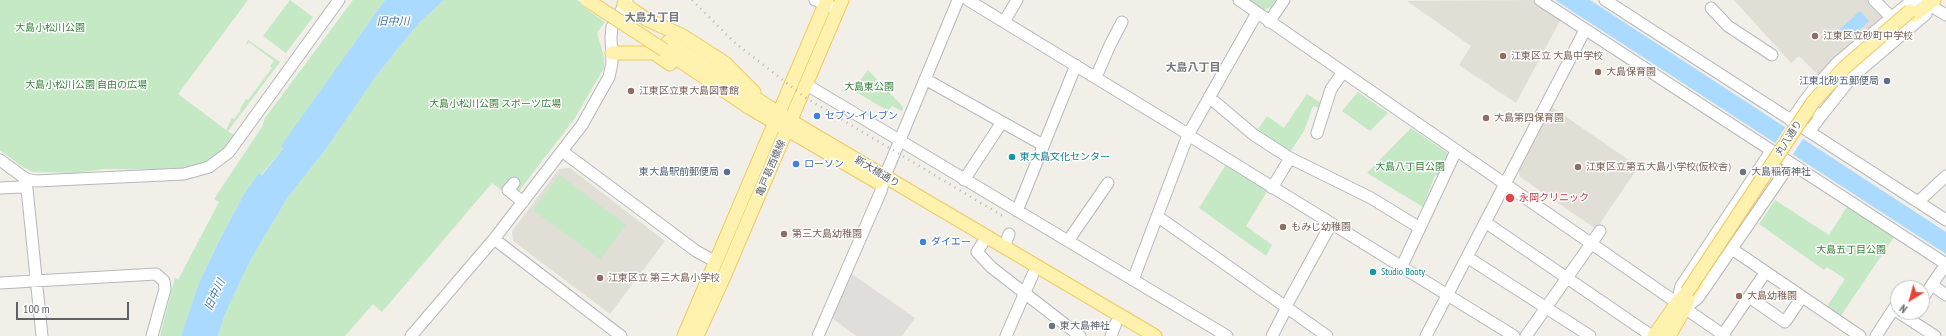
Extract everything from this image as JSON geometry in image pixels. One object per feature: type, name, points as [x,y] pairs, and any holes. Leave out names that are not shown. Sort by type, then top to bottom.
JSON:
[{"type":"main road","name":"新大橋通り","points":[[587,0],[666,46]]},
{"type":"main road","name":"新大橋通り","points":[[602,0],[666,46],[777,119],[884,181],[1004,247],[1155,336]]},
{"type":"main road","name":"丸八通り","points":[[1653,336],[1681,305],[1825,96],[1849,71],[1925,1]]},
{"type":"main road","points":[[626,2],[646,19],[684,36],[725,63],[749,86],[756,105]]},
{"type":"main road","name":"亀戸葛西橋線","points":[[684,336],[777,119],[822,2]]},
{"type":"main road","name":"亀戸葛西橋線","points":[[697,336],[807,85],[840,5]]},
{"type":"main road","points":[[612,53],[654,53],[718,95],[756,105]]},
{"type":"main road","name":"新大橋通り","points":[[884,181],[982,244],[1138,336]]},
{"type":"main road","name":"丸八通り","points":[[1669,336],[1681,305]]},
{"type":"street","points":[[0,160],[26,179],[36,181],[172,175],[198,172],[209,167],[230,152],[339,0]]},
{"type":"street","points":[[818,336],[884,181],[958,0]]},
{"type":"street","points":[[968,0],[1096,77],[1446,296],[1514,336]]},
{"type":"street","points":[[1004,22],[1017,0]]},
{"type":"street","points":[[1238,0],[1681,305],[1723,336],[1765,273]]},
{"type":"street","points":[[1269,22],[1284,0]]},
{"type":"street","points":[[1540,0],[1771,152],[1946,264],[1930,289]]},
{"type":"street","points":[[1605,0],[1946,220]]},
{"type":"street","points":[[1874,0],[1890,18]]},
{"type":"street","points":[[1791,121],[1817,84],[1838,62],[1909,3],[1925,1],[1946,15]]},
{"type":"street","points":[[1808,132],[1852,77],[1926,14],[1925,1]]},
{"type":"street","points":[[411,336],[494,239],[582,125],[609,77],[612,53],[612,27],[626,2]]},
{"type":"street","points":[[822,2],[840,5]]},
{"type":"street","points":[[1711,8],[1728,26],[1772,55]]},
{"type":"street","points":[[1133,280],[1188,135],[1257,13]]},
{"type":"street","points":[[1096,77],[1122,22]]},
{"type":"street","points":[[1429,335],[1446,296],[1585,30]]},
{"type":"street","points":[[1017,211],[1076,66]]},
{"type":"street","points":[[1317,133],[1331,89],[1343,72]]},
{"type":"street","points":[[925,79],[1043,146]]},
{"type":"street","points":[[807,85],[899,142],[1227,336]]},
{"type":"street","points":[[1209,97],[1254,135],[1290,158],[1371,198],[1420,228]]},
{"type":"street","points":[[1803,103],[1820,116]]},
{"type":"street","points":[[964,180],[1002,122]]},
{"type":"street","points":[[562,151],[696,251],[716,262]]},
{"type":"street","points":[[1401,268],[1456,151]]},
{"type":"street","points":[[1681,305],[1682,286],[1771,152]]},
{"type":"street","points":[[1272,188],[1290,158]]},
{"type":"street","points":[[1681,305],[1698,298],[1790,164]]},
{"type":"street","points":[[1918,202],[1946,176]]},
{"type":"street","points":[[0,188],[22,187],[26,179]]},
{"type":"street","points":[[26,179],[42,336]]},
{"type":"street","points":[[514,183],[508,190],[523,202]]},
{"type":"street","points":[[1068,241],[1108,183]]},
{"type":"street","points":[[1157,216],[1327,336]]},
{"type":"street","points":[[1485,222],[1653,336]]},
{"type":"street","points":[[1276,334],[1286,307],[1331,224]]},
{"type":"street","points":[[1526,336],[1600,231]]},
{"type":"street","points":[[1004,247],[1009,234]]},
{"type":"street","points":[[494,239],[622,336]]},
{"type":"street","points":[[982,244],[977,252],[991,267],[1080,336]]},
{"type":"street","points":[[1732,249],[1765,273],[1860,336]]},
{"type":"street","points":[[1467,257],[1590,336]]},
{"type":"street","points":[[0,283],[156,274],[164,281],[165,289],[152,336]]},
{"type":"street","points":[[1006,336],[1033,274]]},
{"type":"street","points":[[1932,286],[1946,295]]},
{"type":"street","points":[[1748,297],[1784,322],[1802,297]]},
{"type":"street","points":[[1876,336],[1890,318]]},
{"type":"street","points":[[1912,320],[1935,336]]},
{"type":"street","points":[[1111,336],[1116,323]]},
{"type":"shaded area","name":"江東区立 大島中学校","points":[[1532,0],[1561,19],[1516,103],[1459,65],[1471,46],[1407,1]]},
{"type":"shaded area","name":"江東区立砂町中学校","points":[[1734,0],[1870,0],[1885,17],[1819,76],[1799,56],[1791,63]]},
{"type":"shaded area","name":"江東区立第五大島小学校(仮校舎)","points":[[1549,107],[1552,107],[1636,165],[1637,169],[1596,229],[1520,177],[1518,169]]},
{"type":"shaded area","name":"江東区立 第三大島小学校","points":[[570,168],[665,241],[610,314],[513,241],[512,231],[559,169]]},
{"type":"shaded area","points":[[852,274],[915,318],[902,336],[856,336],[832,318]]},
{"type":"green space","name":"大島小松川公園 自由の広場","points":[[0,0],[248,0],[178,94],[226,130],[232,118],[234,119],[241,110],[240,109],[246,99],[248,100],[272,68],[270,66],[274,61],[249,42],[245,46],[248,40],[280,62],[228,131],[235,136],[225,149],[215,158],[199,166],[182,170],[105,169],[76,173],[33,172],[21,166],[0,150]]},
{"type":"green space","points":[[290,0],[313,17],[286,53],[263,36]]},
{"type":"green space","points":[[353,0],[385,0],[281,147],[283,149],[261,175],[259,173],[244,194],[199,283],[181,336],[160,336],[175,277],[178,280],[219,202],[214,199],[262,127],[265,118]]},
{"type":"green space","name":"大島小松川公園 スポーツ広場","points":[[444,0],[577,0],[582,3],[585,8],[605,22],[597,33],[604,57],[604,68],[575,118],[513,199],[492,183],[382,312],[373,304],[345,336],[218,336],[225,314],[251,259],[288,197],[326,149],[376,76],[419,23]]},
{"type":"green space","points":[[1247,0],[1277,0],[1273,6],[1264,10]]},
{"type":"green space","name":"大島東公園","points":[[868,70],[903,107],[902,111],[892,106],[888,111],[853,90]]},
{"type":"green space","points":[[1358,92],[1388,113],[1370,131],[1342,111]]},
{"type":"green space","points":[[1307,94],[1321,103],[1320,108],[1313,106],[1304,131],[1290,152],[1258,129],[1267,116],[1284,128]]},
{"type":"green space","name":"大島八丁目公園","points":[[1411,128],[1449,154],[1438,176],[1435,175],[1423,207],[1367,173]]},
{"type":"green space","points":[[1227,163],[1268,190],[1246,226],[1272,245],[1266,256],[1199,208]]},
{"type":"green space","points":[[559,175],[626,225],[600,259],[533,210]]},
{"type":"green space","name":"大島五丁目公園","points":[[1775,200],[1829,235],[1847,207],[1894,237],[1840,317],[1826,308],[1845,279],[1827,267],[1824,270],[1759,224]]},
{"type":"water","name":"旧中川","points":[[385,0],[444,0],[419,23],[376,76],[326,149],[288,197],[251,259],[225,314],[218,336],[181,336],[199,283],[244,194],[259,173],[262,175],[283,149],[281,146]]},
{"type":"water","points":[[1555,0],[1590,0],[1946,232],[1946,254]]},
{"type":"water","points":[[1860,11],[1869,21],[1848,41],[1839,30]]},
{"type":"pier","points":[[1786,126],[1804,137],[1792,156],[1774,145]]},
{"type":"railway","points":[[692,0],[734,42],[806,98],[1006,218]]},
{"type":"place","name":"江東区立砂町中学校","points":[[1815,36]]},
{"type":"place","name":"江東区立 大島中学校","points":[[1503,56]]},
{"type":"place","name":"大島保育園","points":[[1598,72]]},
{"type":"place","name":"江東北砂五郵便局","points":[[1887,81]]},
{"type":"place","name":"江東区立東大島図書館","points":[[631,91]]},
{"type":"place","name":"セブン-イレブン","points":[[817,116]]},
{"type":"place","name":"大島第四保育園","points":[[1486,118]]},
{"type":"place","name":"東大島文化センター","points":[[1012,157]]},
{"type":"place","name":"ローソン","points":[[796,164]]},
{"type":"place","name":"江東区立第五大島小学校(仮校舎)","points":[[1578,167]]},
{"type":"place","name":"東大島駅前郵便局","points":[[727,172]]},
{"type":"place","name":"大島稲荷神社","points":[[1743,172]]},
{"type":"place","name":"永岡クリニック","points":[[1510,198]]},
{"type":"place","name":"もみじ幼稚園","points":[[1283,227]]},
{"type":"place","name":"第三大島幼稚園","points":[[784,234]]},
{"type":"place","name":"ダイエー","points":[[923,242]]},
{"type":"place","name":"Studio Booty","points":[[1373,272]]},
{"type":"place","name":"江東区立 第三大島小学校","points":[[600,278]]},
{"type":"place","name":"大島幼稚園","points":[[1739,296]]},
{"type":"place","name":"東大島神社","points":[[1052,326]]},
{"type":"district","name":"大島九丁目","points":[[652,18]]},
{"type":"district","name":"大島八丁目","points":[[1193,68]]},
{"type":"park label","name":"大島小松川公園","points":[[50,28]]}]
